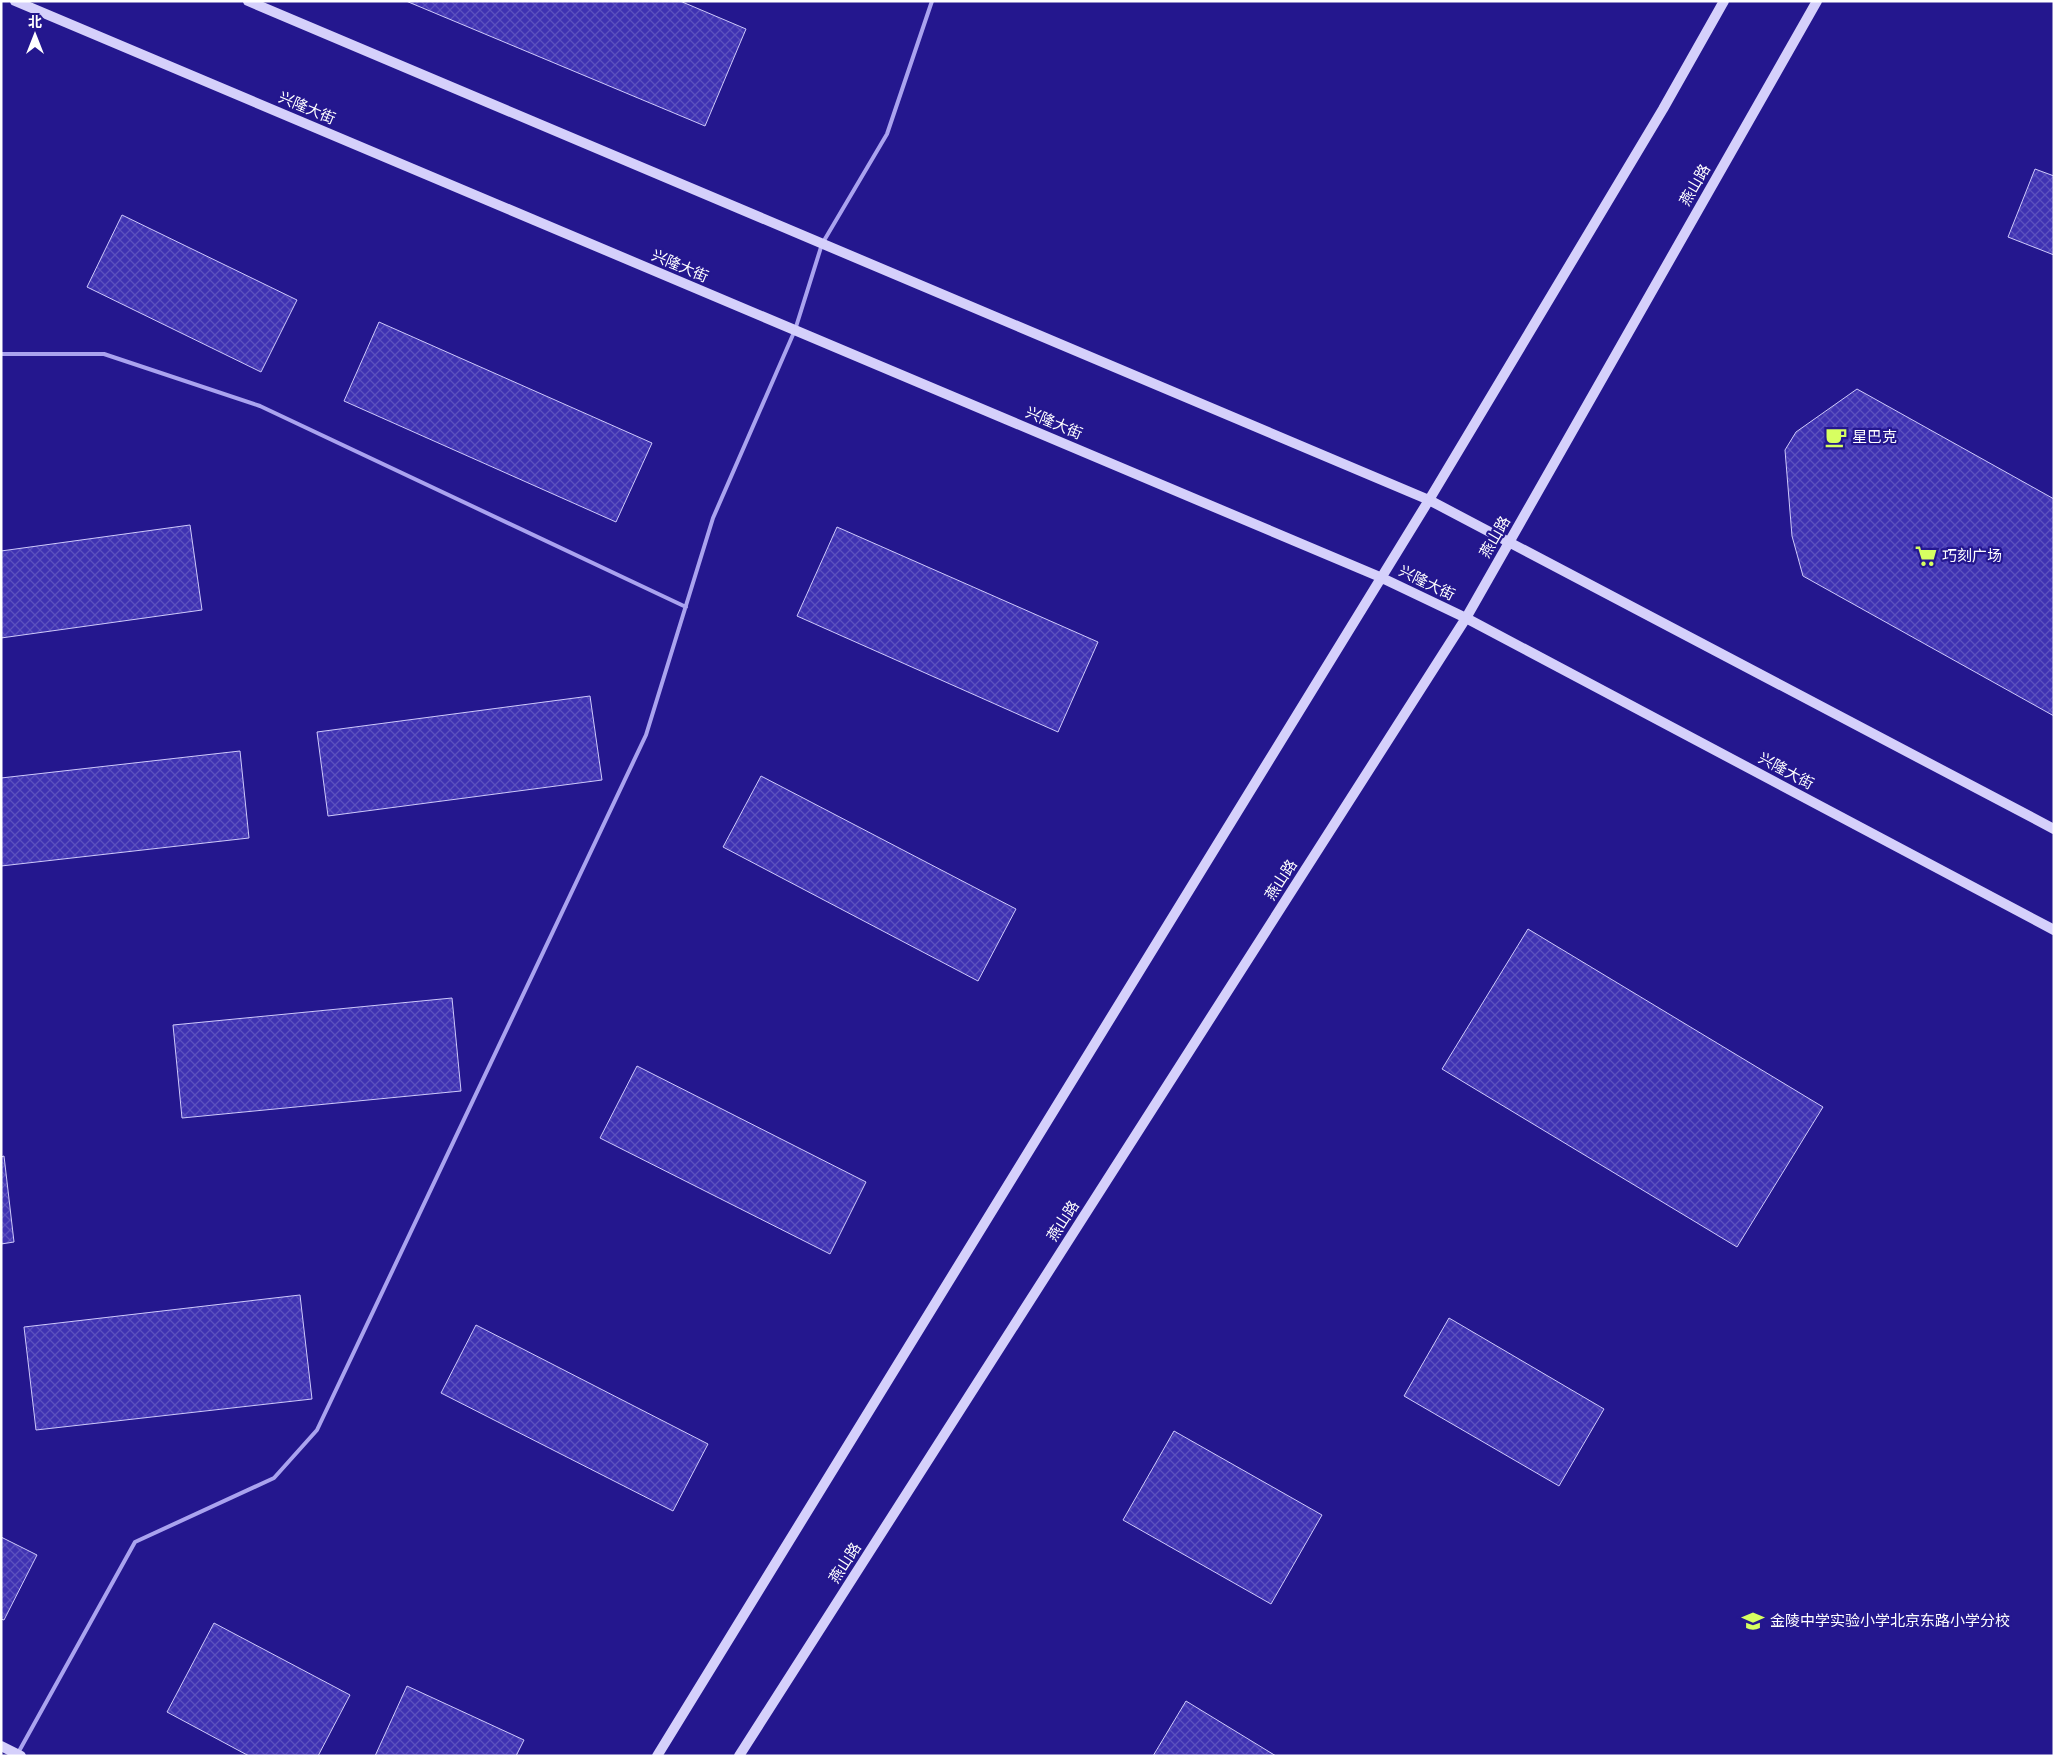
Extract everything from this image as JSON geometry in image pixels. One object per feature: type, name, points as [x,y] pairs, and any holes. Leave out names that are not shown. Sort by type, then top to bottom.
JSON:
[{"type":"main road","name":"兴隆大街","points":[[15,1],[1380,577],[1466,618],[2054,930]]},
{"type":"main road","points":[[248,1],[1429,500],[2054,829]]},
{"type":"main road","points":[[657,1756],[1429,500],[1658,117],[1724,1]]},
{"type":"main road","name":"燕山路","points":[[740,1756],[1466,618],[1817,1]]},
{"type":"main road","points":[[1,1746],[19,1755]]},
{"type":"lane","points":[[19,1755],[135,1542],[274,1478],[317,1430],[646,735],[713,518],[795,330],[822,244],[887,134],[932,1]]},
{"type":"lane","points":[[1,354],[104,354],[260,406],[686,607]]},
{"type":"building","points":[[406,1],[680,1],[746,29],[705,126]]},
{"type":"building","points":[[2035,169],[2054,176],[2054,255],[2008,237]]},
{"type":"building","points":[[122,215],[297,300],[261,372],[87,287]]},
{"type":"building","points":[[379,322],[652,443],[616,522],[344,401]]},
{"type":"building","name":"巧刻广场","points":[[1857,389],[2054,499],[2054,716],[1803,576],[1792,536],[1785,450],[1796,432]]},
{"type":"building","points":[[190,525],[202,610],[1,638],[1,551]]},
{"type":"building","points":[[837,527],[1098,642],[1058,732],[797,616]]},
{"type":"building","points":[[590,696],[602,780],[328,816],[317,732]]},
{"type":"building","points":[[240,751],[249,838],[1,866],[1,778]]},
{"type":"building","points":[[761,776],[1016,909],[978,981],[723,847]]},
{"type":"building","points":[[1528,929],[1823,1107],[1737,1247],[1442,1069]]},
{"type":"building","points":[[452,998],[461,1091],[182,1118],[173,1025]]},
{"type":"building","points":[[637,1066],[866,1182],[830,1254],[600,1138]]},
{"type":"building","points":[[4,1156],[14,1242],[1,1244],[1,1157]]},
{"type":"building","points":[[300,1295],[312,1399],[36,1430],[24,1327]]},
{"type":"building","points":[[1449,1318],[1604,1409],[1559,1486],[1404,1396]]},
{"type":"building","points":[[476,1325],[708,1444],[673,1511],[441,1393]]},
{"type":"building","points":[[1174,1431],[1322,1515],[1271,1604],[1123,1520]]},
{"type":"building","points":[[1,1537],[37,1555],[4,1620],[1,1619]]},
{"type":"building","points":[[214,1623],[350,1695],[318,1756],[249,1756],[167,1712]]},
{"type":"building","points":[[407,1686],[524,1740],[516,1756],[375,1756]]},
{"type":"building","points":[[1186,1701],[1276,1756],[1153,1756]]},
{"type":"place","name":"星巴克","points":[[1836,437]]},
{"type":"place","name":"巧刻广场","points":[[1926,556]]},
{"type":"place","name":"金陵中学实验小学北京东路小学分校","points":[[1753,1621]]}]
